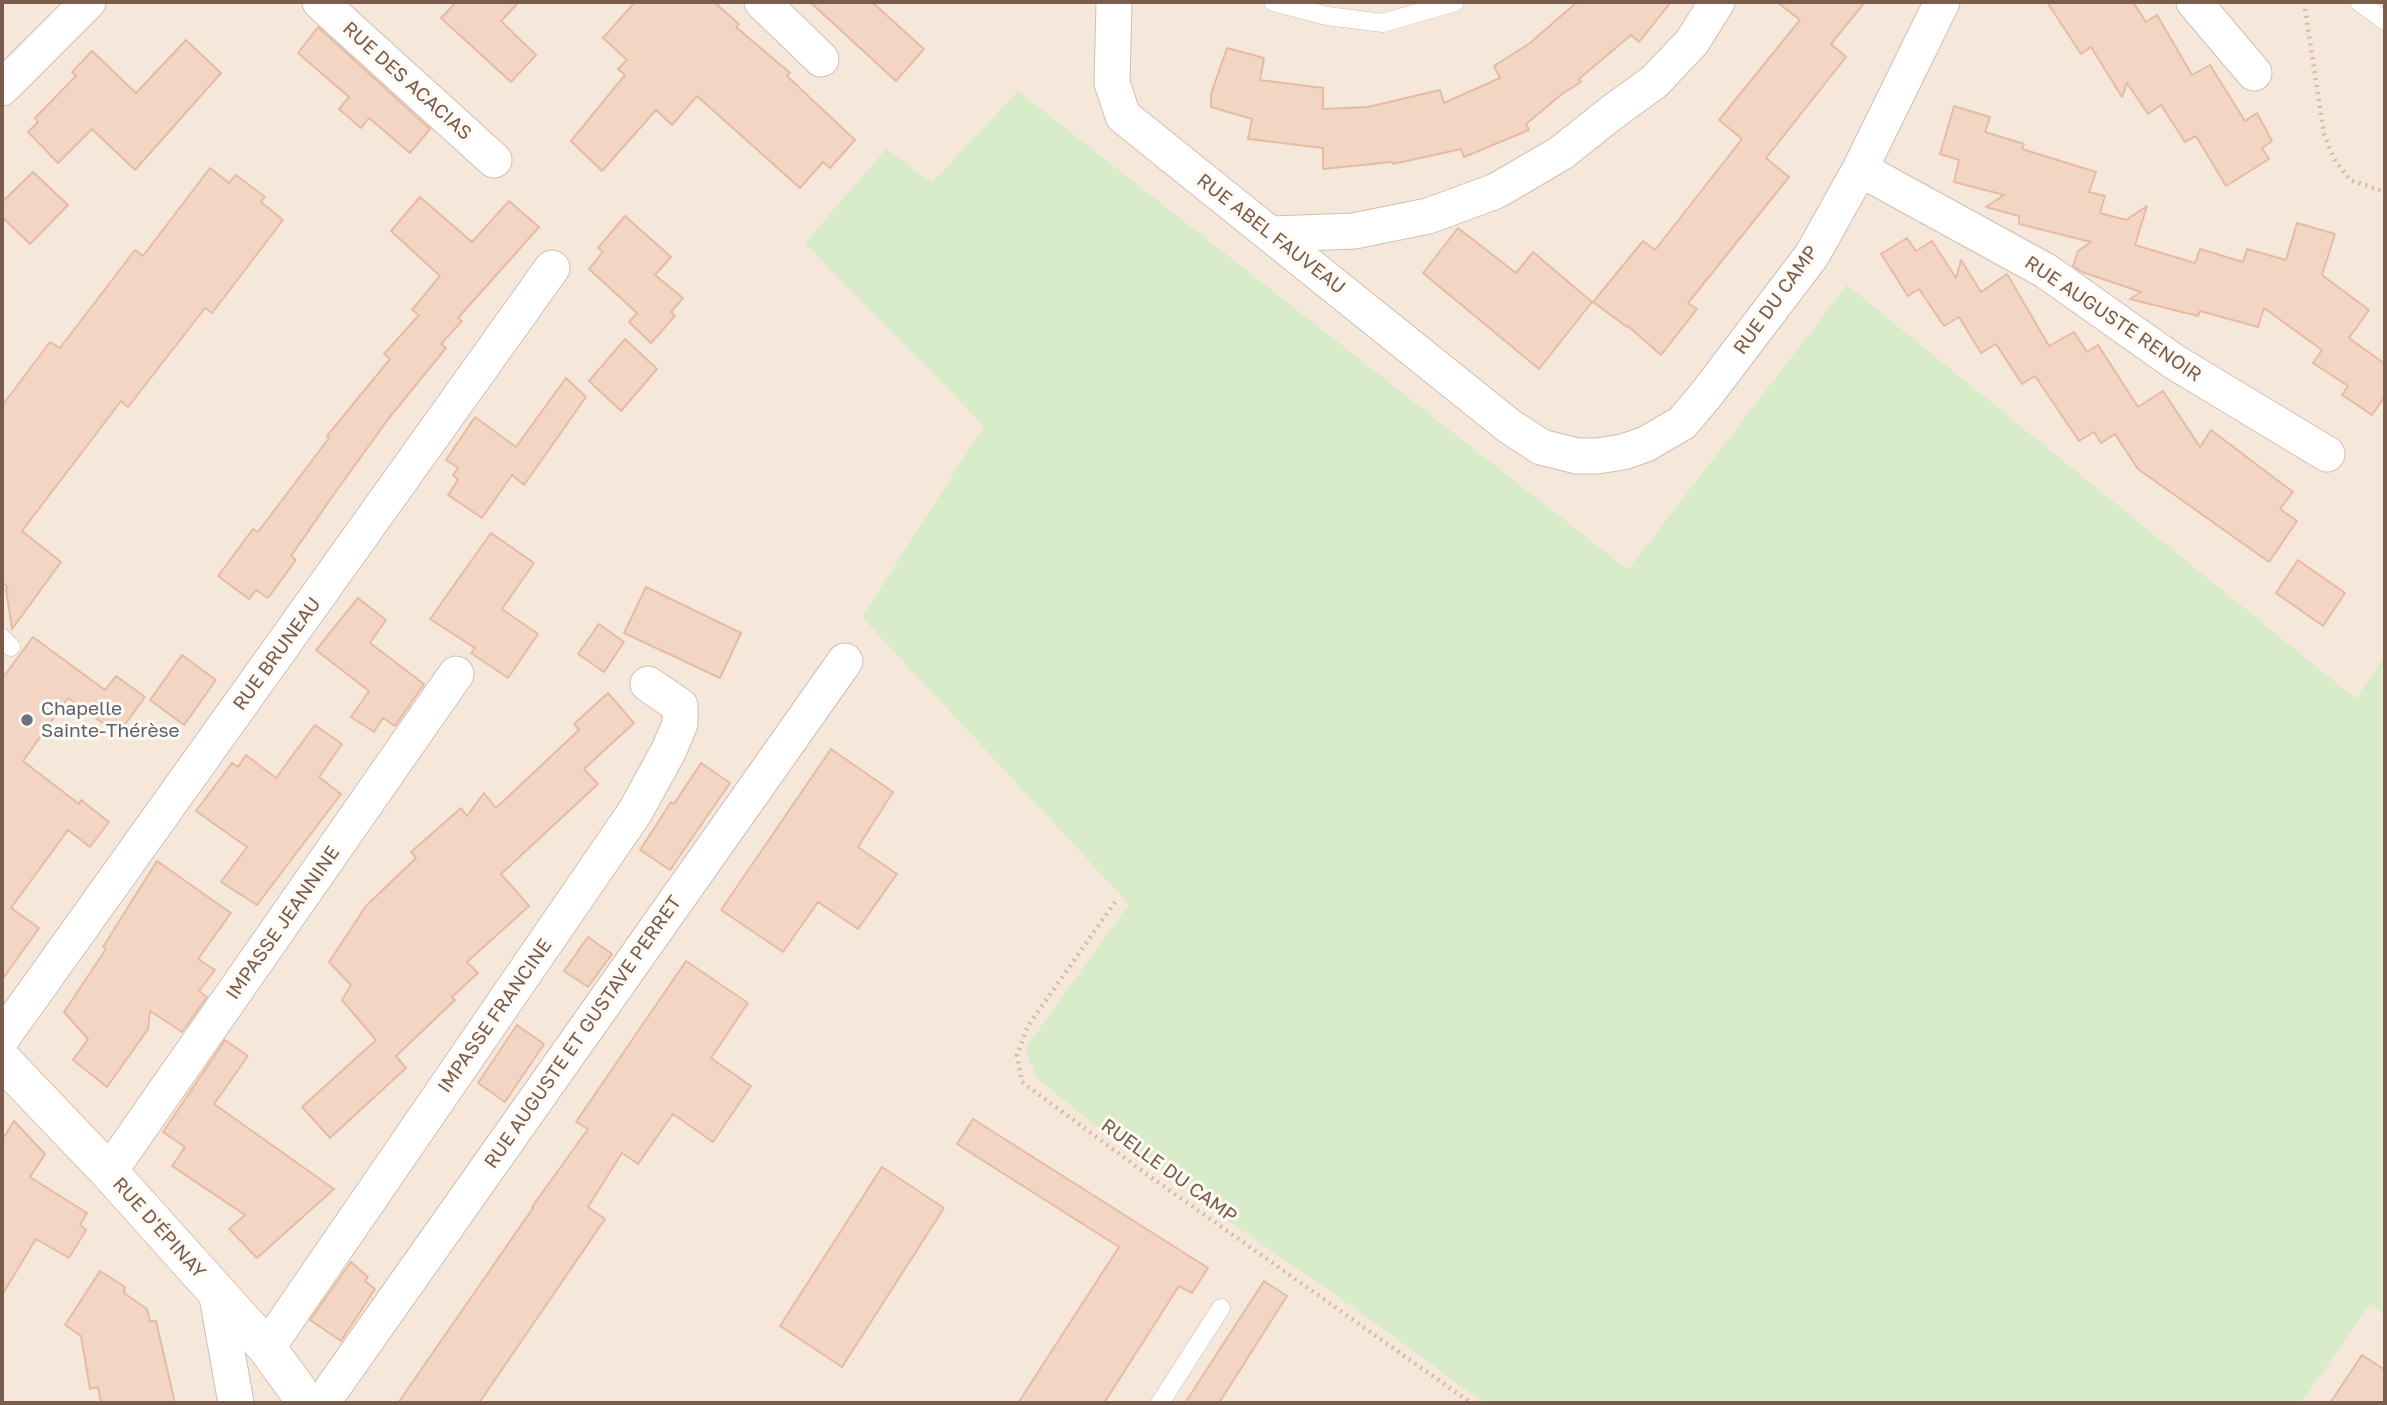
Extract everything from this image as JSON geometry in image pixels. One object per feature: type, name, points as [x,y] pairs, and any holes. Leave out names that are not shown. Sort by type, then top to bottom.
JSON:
[{"type":"main road","name":"RUE D'ÉPINAY","points":[[2,1060],[109,1172],[267,1348],[307,1403]]},
{"type":"street","points":[[2,88],[88,2]]},
{"type":"street","name":"RUE DES ACACIAS","points":[[320,2],[494,160]]},
{"type":"street","points":[[761,2],[821,59]]},
{"type":"street","points":[[1273,234],[1354,231],[1428,216],[1496,191],[1561,153],[1654,82],[1692,42],[1717,2]]},
{"type":"street","name":"RUE DU CAMP","points":[[1509,426],[1541,447],[1577,456],[1597,456],[1623,452],[1646,444],[1682,423],[1812,255],[1860,169],[1942,2]]},
{"type":"street","points":[[2194,2],[2254,73]]},
{"type":"street","name":"RUE ABEL FAUVEAU","points":[[1109,16],[1112,83],[1124,116],[1509,426]]},
{"type":"street","name":"RUE AUGUSTE RENOIR","points":[[1860,169],[2046,271],[2172,361],[2328,454]]},
{"type":"street","name":"RUE BRUNEAU","points":[[2,1038],[552,268]]},
{"type":"street","name":"RUE AUGUSTE ET GUSTAVE PERRET","points":[[322,1403],[845,661]]},
{"type":"street","name":"IMPASSE JEANNINE","points":[[109,1172],[456,674]]},
{"type":"street","name":"IMPASSE FRANCINE","points":[[267,1348],[635,812],[680,724],[680,706],[648,684]]},
{"type":"street","points":[[216,1292],[236,1403]]},
{"type":"lane","points":[[1273,2],[1327,16],[1383,23],[1455,2]]},
{"type":"lane","points":[[2359,2],[2385,21]]},
{"type":"lane","points":[[1160,1403],[1221,1308]]},
{"type":"path","points":[[2304,2],[2324,134],[2334,159],[2350,180],[2385,192]]},
{"type":"path","name":"RUELLE DU CAMP","points":[[1115,902],[1028,1026],[1017,1055],[1022,1082],[1145,1173],[1471,1403]]},
{"type":"shaded area","points":[[2,2],[2385,2],[2385,1403],[2,1403]]},
{"type":"green space","points":[[1018,91],[1628,570],[1847,285],[2356,699],[2385,655],[2385,1315],[2370,1304],[2301,1403],[1484,1403],[1087,1119],[1037,1078],[1025,1049],[1129,904],[862,617],[984,426],[805,243],[886,149],[932,183]]},
{"type":"building","points":[[456,2],[519,2],[501,21],[536,55],[511,82],[441,18]]},
{"type":"building","points":[[635,2],[714,2],[739,24],[736,27],[790,73],[787,76],[855,140],[830,168],[823,162],[800,188],[697,96],[672,125],[656,110],[602,171],[571,141],[625,75],[618,69],[627,60],[603,38]]},
{"type":"building","points":[[810,2],[872,2],[924,49],[896,81]]},
{"type":"building","points":[[1577,2],[1671,2],[1639,42],[1631,35],[1579,79],[1581,82],[1526,124],[1529,130],[1464,157],[1461,149],[1393,164],[1323,169],[1323,148],[1248,139],[1252,119],[1211,107],[1211,94],[1227,48],[1264,58],[1260,80],[1323,88],[1323,109],[1368,107],[1440,90],[1444,103],[1500,78],[1494,66],[1530,43]]},
{"type":"building","points":[[1777,2],[1865,2],[1831,44],[1846,57],[1766,158],[1789,177],[1688,303],[1697,309],[1661,355],[1628,326],[1593,302],[1643,241],[1655,250],[1742,139],[1719,120],[1800,20]]},
{"type":"building","points":[[2047,2],[2133,2],[2146,22],[2157,15],[2192,75],[2210,65],[2245,121],[2257,113],[2272,141],[2262,148],[2269,159],[2226,186],[2196,136],[2185,142],[2161,105],[2148,114],[2127,83],[2122,97],[2091,47],[2081,54]]},
{"type":"building","points":[[318,27],[430,129],[410,153],[369,118],[361,128],[339,109],[349,97],[298,53]]},
{"type":"building","points":[[186,40],[221,73],[135,170],[92,129],[58,163],[28,132],[38,122],[35,118],[76,76],[72,72],[92,51],[136,93]]},
{"type":"building","points":[[1954,106],[1990,117],[1985,132],[2024,144],[2022,149],[2096,172],[2089,192],[2105,196],[2100,213],[2126,220],[2147,206],[2135,245],[2195,263],[2200,249],[2243,262],[2247,249],[2286,260],[2297,223],[2335,234],[2322,275],[2369,310],[2349,338],[2385,364],[2385,396],[2372,415],[2342,395],[2348,386],[2313,363],[2322,350],[2264,308],[2258,327],[2200,311],[2198,316],[2130,299],[2141,292],[2082,272],[2073,266],[2078,251],[2091,242],[2019,224],[2019,216],[1986,207],[2004,195],[1954,182],[1959,160],[1940,154]]},
{"type":"building","points":[[210,168],[229,183],[236,175],[265,197],[261,202],[283,220],[212,313],[205,308],[128,407],[121,401],[22,531],[61,562],[12,629],[6,589],[8,587],[2,583],[2,406],[50,342],[60,348],[135,250],[143,256]]},
{"type":"building","points":[[33,172],[68,205],[30,244],[2,217],[2,202]]},
{"type":"building","points":[[420,197],[472,242],[509,201],[539,227],[458,318],[462,321],[441,344],[446,348],[389,418],[337,490],[291,556],[296,560],[268,598],[256,590],[249,599],[218,576],[253,529],[258,532],[329,438],[327,436],[390,359],[384,354],[419,315],[412,310],[440,276],[391,231]]},
{"type":"building","points":[[625,216],[671,257],[655,275],[683,298],[671,312],[675,316],[651,343],[629,322],[637,313],[589,269],[603,252],[598,248]]},
{"type":"building","points":[[1458,228],[1516,273],[1533,252],[1592,302],[1539,369],[1423,273]]},
{"type":"building","points":[[1907,238],[1916,251],[1932,241],[1956,278],[1961,260],[1981,292],[2007,274],[2049,346],[2074,332],[2087,352],[2098,345],[2138,407],[2163,391],[2200,447],[2211,430],[2293,492],[2280,509],[2297,521],[2269,562],[2138,469],[2115,434],[2101,443],[2094,432],[2079,441],[2035,376],[2022,384],[1996,344],[1981,353],[1959,317],[1944,326],[1919,289],[1908,296],[1881,254]]},
{"type":"building","points":[[625,339],[657,369],[621,411],[589,381]]},
{"type":"building","points":[[566,378],[586,397],[524,485],[512,475],[482,518],[448,495],[458,480],[453,475],[458,468],[446,460],[475,417],[516,447]]},
{"type":"building","points":[[491,533],[534,563],[502,609],[538,634],[508,678],[471,653],[475,648],[430,619]]},
{"type":"building","points":[[2298,560],[2345,593],[2323,626],[2276,593]]},
{"type":"building","points":[[646,587],[741,633],[720,678],[624,633]]},
{"type":"building","points":[[358,598],[386,620],[370,643],[424,684],[395,726],[383,718],[374,732],[351,717],[369,691],[316,650]]},
{"type":"building","points":[[599,624],[624,642],[604,672],[578,654]]},
{"type":"building","points":[[33,637],[105,690],[116,676],[145,697],[118,734],[68,698],[23,761],[79,804],[81,800],[109,822],[90,847],[68,830],[11,908],[39,928],[2,980],[2,679]]},
{"type":"building","points":[[182,655],[216,680],[184,725],[150,700]]},
{"type":"building","points":[[608,693],[634,723],[584,769],[598,784],[501,874],[529,906],[467,962],[478,973],[452,997],[455,1000],[396,1056],[406,1068],[330,1138],[302,1107],[376,1040],[342,1000],[351,985],[329,962],[366,906],[416,858],[411,852],[461,808],[467,816],[484,793],[496,808],[579,730],[574,724]]},
{"type":"building","points":[[315,725],[342,744],[319,777],[341,794],[257,905],[221,882],[247,847],[196,811],[232,763],[238,767],[246,755],[276,778]]},
{"type":"building","points":[[831,749],[893,792],[858,847],[897,874],[858,929],[818,902],[783,952],[721,910]]},
{"type":"building","points":[[701,763],[730,783],[670,870],[640,850],[671,802],[674,804]]},
{"type":"building","points":[[157,861],[231,913],[198,959],[215,970],[199,991],[207,997],[182,1032],[150,1011],[148,1029],[107,1087],[73,1060],[88,1039],[64,1012],[106,949],[103,947]]},
{"type":"building","points":[[588,937],[612,954],[588,987],[564,971]]},
{"type":"building","points":[[686,961],[748,1003],[711,1058],[751,1086],[713,1142],[673,1114],[638,1164],[622,1153],[588,1207],[605,1219],[479,1403],[398,1403],[588,1129],[576,1122]]},
{"type":"building","points":[[517,1025],[544,1044],[505,1102],[478,1083]]},
{"type":"building","points":[[225,1040],[248,1056],[214,1104],[334,1189],[257,1258],[229,1229],[245,1215],[172,1166],[185,1147],[163,1132]]},
{"type":"building","points":[[973,1119],[1208,1268],[1192,1293],[1179,1286],[1104,1403],[1018,1403],[1119,1247],[957,1144]]},
{"type":"building","points":[[14,1121],[45,1154],[30,1177],[87,1213],[80,1225],[86,1230],[69,1258],[36,1239],[2,1295],[2,1140]]},
{"type":"building","points":[[882,1167],[944,1208],[842,1367],[780,1326]]},
{"type":"building","points":[[351,1262],[368,1277],[365,1281],[375,1289],[341,1341],[310,1320]]},
{"type":"building","points":[[100,1271],[125,1287],[124,1293],[147,1309],[150,1321],[156,1321],[175,1403],[101,1403],[98,1387],[90,1389],[81,1336],[65,1325]]},
{"type":"building","points":[[1264,1281],[1287,1296],[1219,1403],[1185,1403]]},
{"type":"building","points":[[2362,1355],[2385,1370],[2385,1403],[2330,1403]]},
{"type":"place","name":"Chapelle Sainte-Thérèse","points":[[27,720]]}]
